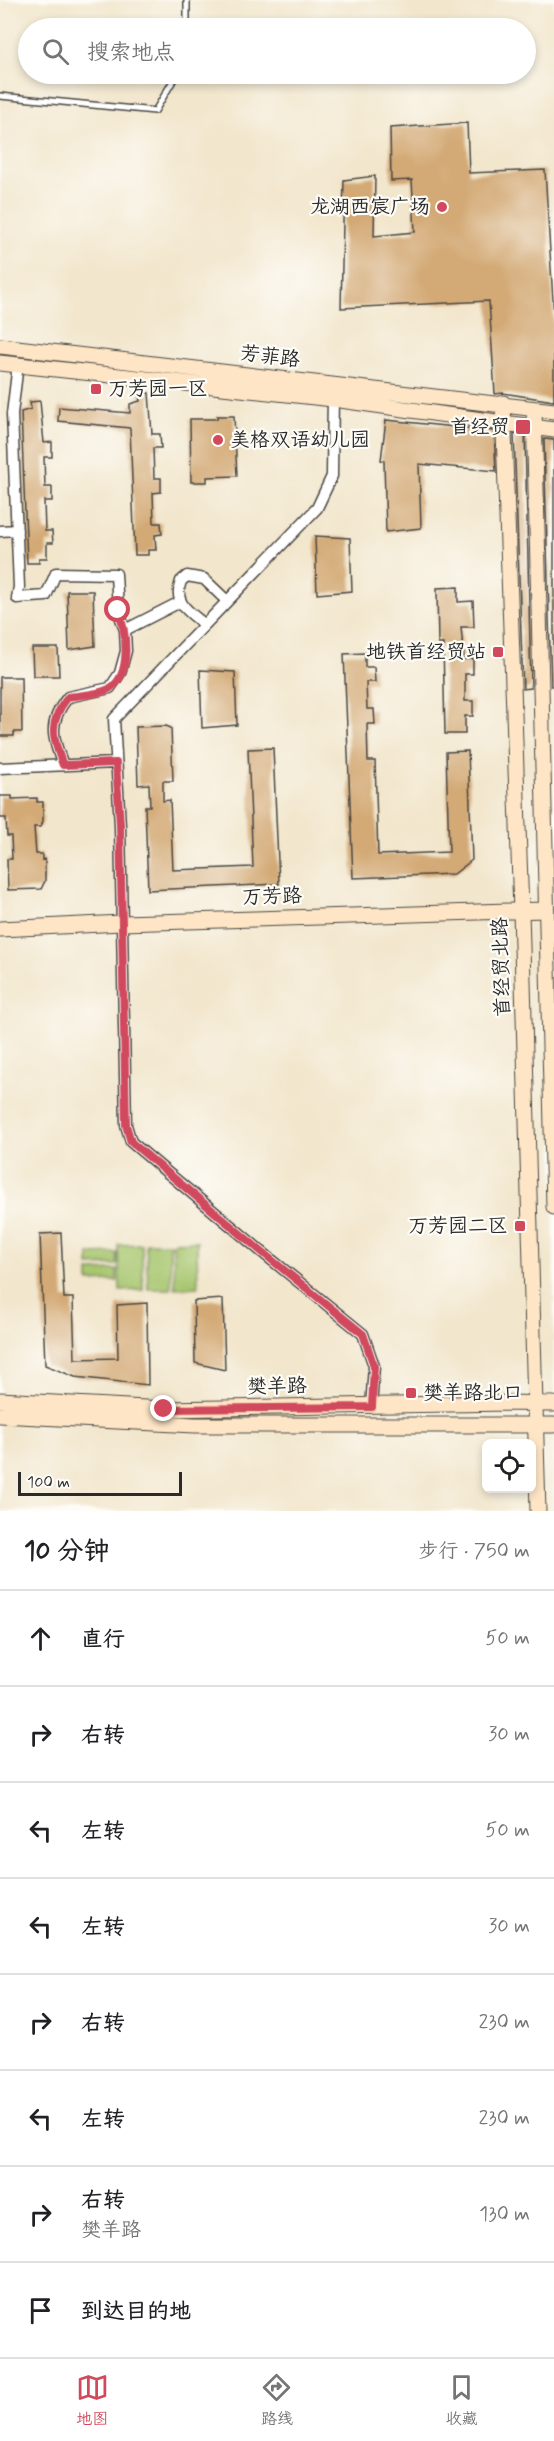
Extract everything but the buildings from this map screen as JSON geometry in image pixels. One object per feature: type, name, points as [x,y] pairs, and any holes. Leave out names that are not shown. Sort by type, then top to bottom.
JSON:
[{"type":"street","name":"芳菲路","points":[[0,346],[333,392],[554,430]]},
{"type":"street","name":"芳菲路","points":[[0,363],[333,392],[503,404],[554,411]]},
{"type":"street","points":[[18,364],[12,414],[19,587],[17,598],[46,596],[56,573],[116,573],[118,610],[125,630],[126,651],[115,684],[104,691],[68,697],[60,707],[52,726],[56,748],[63,765]]},
{"type":"street","points":[[333,392],[332,476],[317,508],[114,719],[122,923],[126,1125],[131,1142],[363,1334],[374,1366],[372,1407]]},
{"type":"street","name":"首经贸北路","points":[[503,404],[522,911],[538,1511]]},
{"type":"street","points":[[534,409],[549,910],[554,1207]]},
{"type":"street","points":[[0,531],[17,530]]},
{"type":"street","points":[[204,624],[182,607],[178,589],[181,580],[187,576],[204,579],[227,601]]},
{"type":"street","points":[[125,630],[180,603]]},
{"type":"street","points":[[0,768],[116,763]]},
{"type":"street","name":"万芳路","points":[[0,929],[549,910]]},
{"type":"street","name":"樊羊路","points":[[0,1400],[164,1409],[554,1404]]},
{"type":"street","name":"樊羊路","points":[[0,1415],[195,1425],[554,1425]]},
{"type":"lane","points":[[187,0],[187,18]]},
{"type":"lane","points":[[0,96],[155,111],[171,84]]},
{"type":"green space","points":[[197,1241],[198,1287],[175,1288],[173,1242]]},
{"type":"green space","points":[[146,1243],[170,1243],[171,1289],[148,1289]]},
{"type":"green space","points":[[142,1244],[143,1290],[120,1291],[118,1245]]},
{"type":"green space","points":[[117,1253],[117,1265],[89,1266],[89,1254]]},
{"type":"green space","points":[[117,1270],[117,1281],[89,1282],[89,1271]]},
{"type":"place","name":"龙湖西宸广场","points":[[442,207]]},
{"type":"place","name":"万芳园一区","points":[[96,389]]},
{"type":"place","name":"首经贸","points":[[523,427]]},
{"type":"place","name":"美格双语幼儿园","points":[[218,440]]},
{"type":"place","name":"地铁首经贸站","points":[[498,652]]},
{"type":"place","name":"万芳园二区","points":[[520,1226]]},
{"type":"place","name":"樊羊路北口","points":[[411,1393]]},
{"type":"route","points":[[118,610],[125,630],[126,651],[115,684],[104,691],[68,697],[60,707],[52,726],[56,748],[63,765],[116,763],[120,825],[126,1125],[131,1142],[363,1334],[374,1366],[372,1407],[164,1409]]}]
